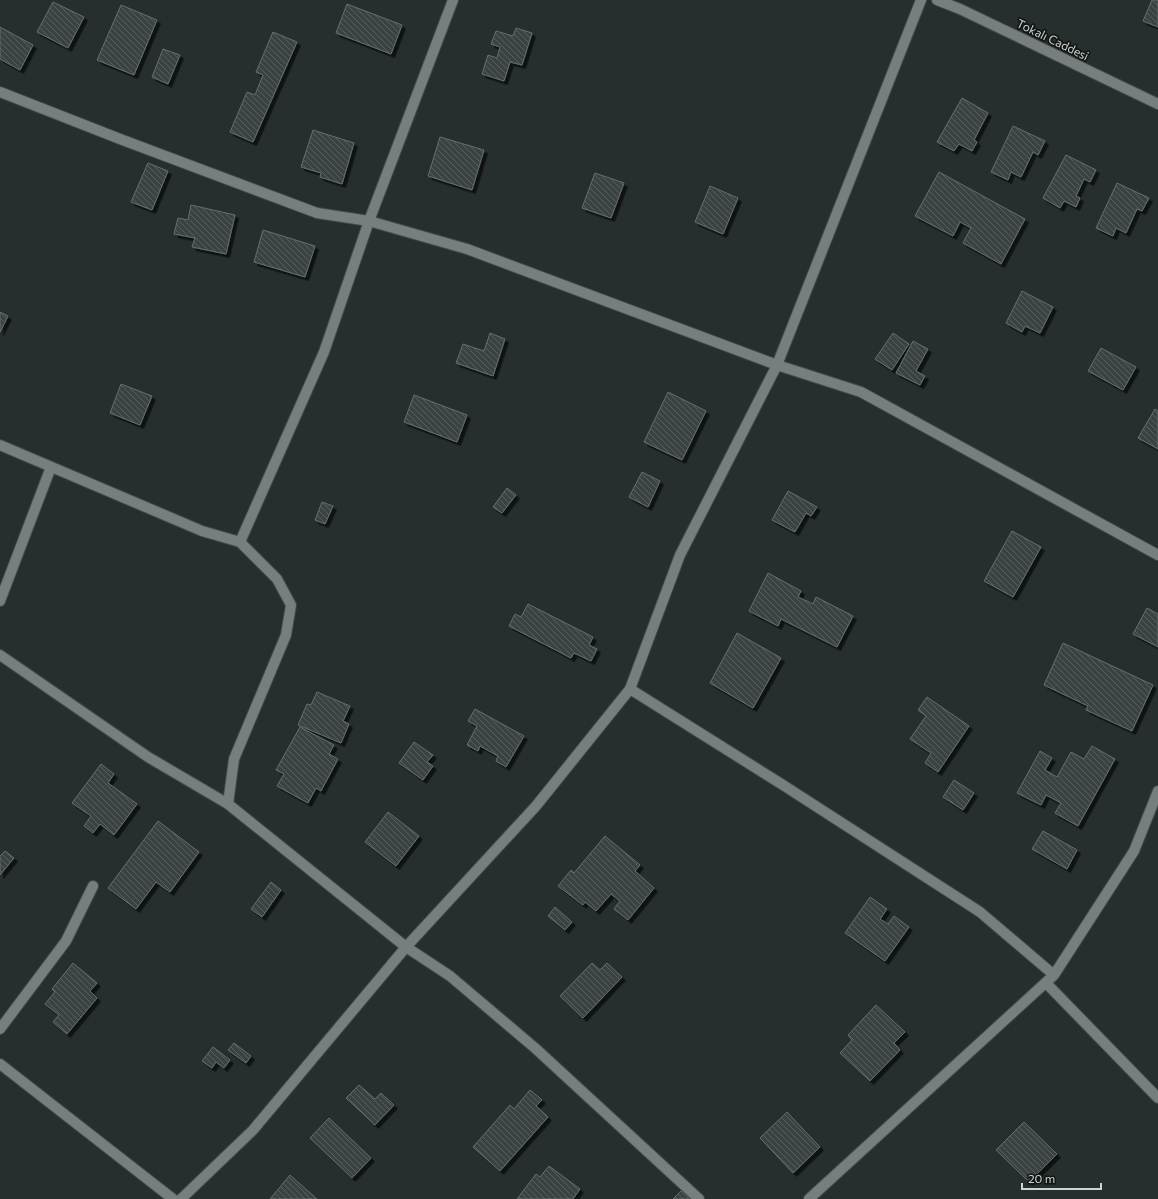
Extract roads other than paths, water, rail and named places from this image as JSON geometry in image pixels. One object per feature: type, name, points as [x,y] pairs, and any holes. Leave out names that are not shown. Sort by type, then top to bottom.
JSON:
[{"type":"street","points":[[240,542],[324,352],[369,221],[453,0]]},
{"type":"street","points":[[181,1199],[254,1130],[406,947],[536,806],[630,689],[680,555],[777,364],[921,0]]},
{"type":"street","name":"Tokalı Caddesi","points":[[937,0],[960,9],[1158,104]]},
{"type":"street","points":[[0,92],[317,213],[369,221],[467,249],[777,364],[861,392],[1158,555]]},
{"type":"street","points":[[0,445],[202,531],[240,542],[277,579],[291,605],[286,635],[234,759],[228,804]]},
{"type":"street","points":[[0,601],[51,467]]},
{"type":"street","points":[[0,655],[148,757],[228,804],[406,947],[450,976],[535,1048],[699,1199]]},
{"type":"street","points":[[630,689],[783,785],[980,912],[1054,975]]},
{"type":"street","points":[[809,1199],[1054,975],[1134,851],[1158,791]]},
{"type":"street","points":[[0,1029],[66,940],[93,886]]},
{"type":"street","points":[[1046,983],[1158,1098]]},
{"type":"street","points":[[0,1064],[173,1199]]}]
